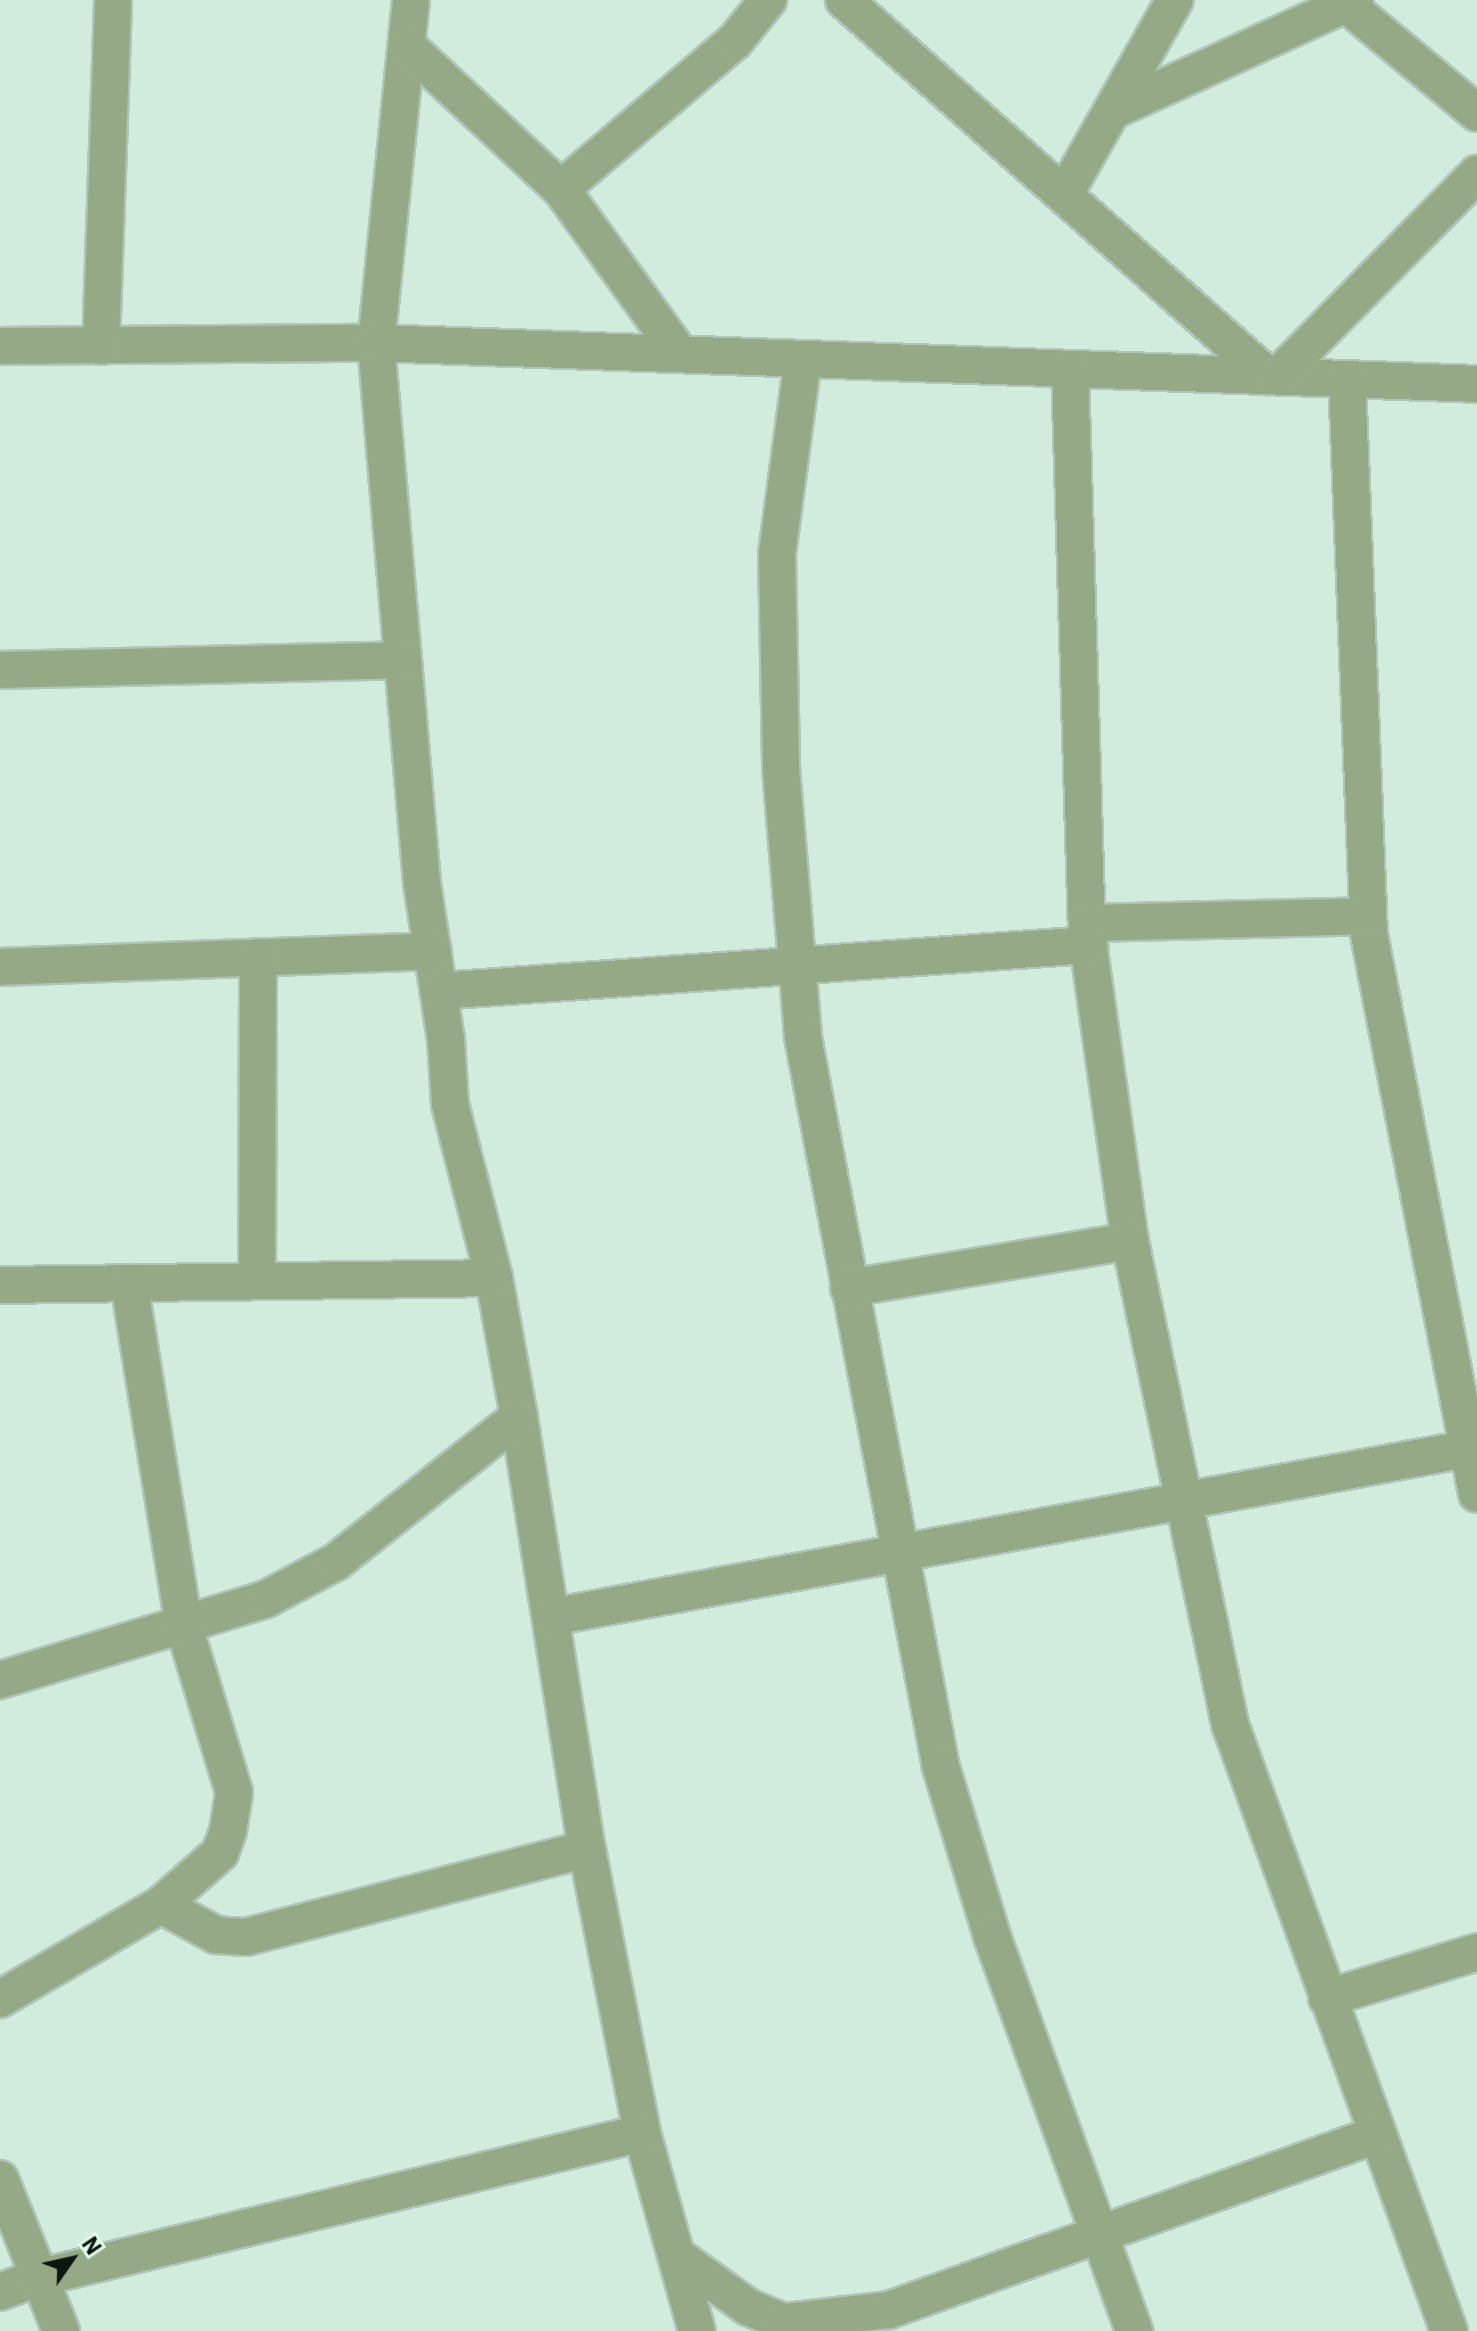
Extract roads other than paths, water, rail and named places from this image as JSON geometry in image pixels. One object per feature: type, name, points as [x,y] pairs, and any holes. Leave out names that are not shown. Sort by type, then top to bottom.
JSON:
[{"type":"street","points":[[101,346],[113,0]]},
{"type":"street","points":[[411,0],[376,343],[403,660],[450,1104],[494,1278],[587,1849],[642,2133],[680,2258],[697,2331]]},
{"type":"street","points":[[561,189],[735,41],[768,0]]},
{"type":"street","points":[[844,0],[1273,376]]},
{"type":"street","points":[[1064,195],[1175,0]]},
{"type":"street","points":[[1112,111],[1348,2],[1477,113]]},
{"type":"street","points":[[407,46],[561,189],[680,354]]},
{"type":"street","points":[[1273,376],[1477,174]]},
{"type":"street","points":[[0,346],[376,343],[1477,384]]},
{"type":"street","points":[[803,359],[777,554],[781,768],[803,1037],[941,1767],[992,1936],[1096,2235],[1134,2331]]},
{"type":"street","points":[[1070,369],[1088,934],[1130,1241],[1230,1724],[1449,2331]]},
{"type":"street","points":[[1347,379],[1368,916],[1471,1448],[1477,1494]]},
{"type":"street","points":[[0,670],[403,660]]},
{"type":"street","points":[[439,991],[797,966],[1088,934],[1368,916]]},
{"type":"street","points":[[0,967],[433,951]]},
{"type":"street","points":[[257,1281],[258,957]]},
{"type":"street","points":[[849,1288],[1130,1241]]},
{"type":"street","points":[[0,1285],[494,1278]]},
{"type":"street","points":[[0,1999],[161,1905],[220,1853],[234,1792],[184,1626],[129,1283]]},
{"type":"street","points":[[0,1680],[266,1599],[336,1562],[519,1417]]},
{"type":"street","points":[[551,1617],[1471,1448]]},
{"type":"street","points":[[161,1905],[216,1935],[246,1937],[587,1849]]},
{"type":"street","points":[[1327,1998],[1477,1952]]},
{"type":"street","points":[[0,2292],[37,2278],[642,2133]]},
{"type":"street","points":[[680,2258],[748,2307],[784,2322],[889,2310],[1376,2135]]},
{"type":"street","points":[[0,2179],[37,2278],[61,2331]]}]
